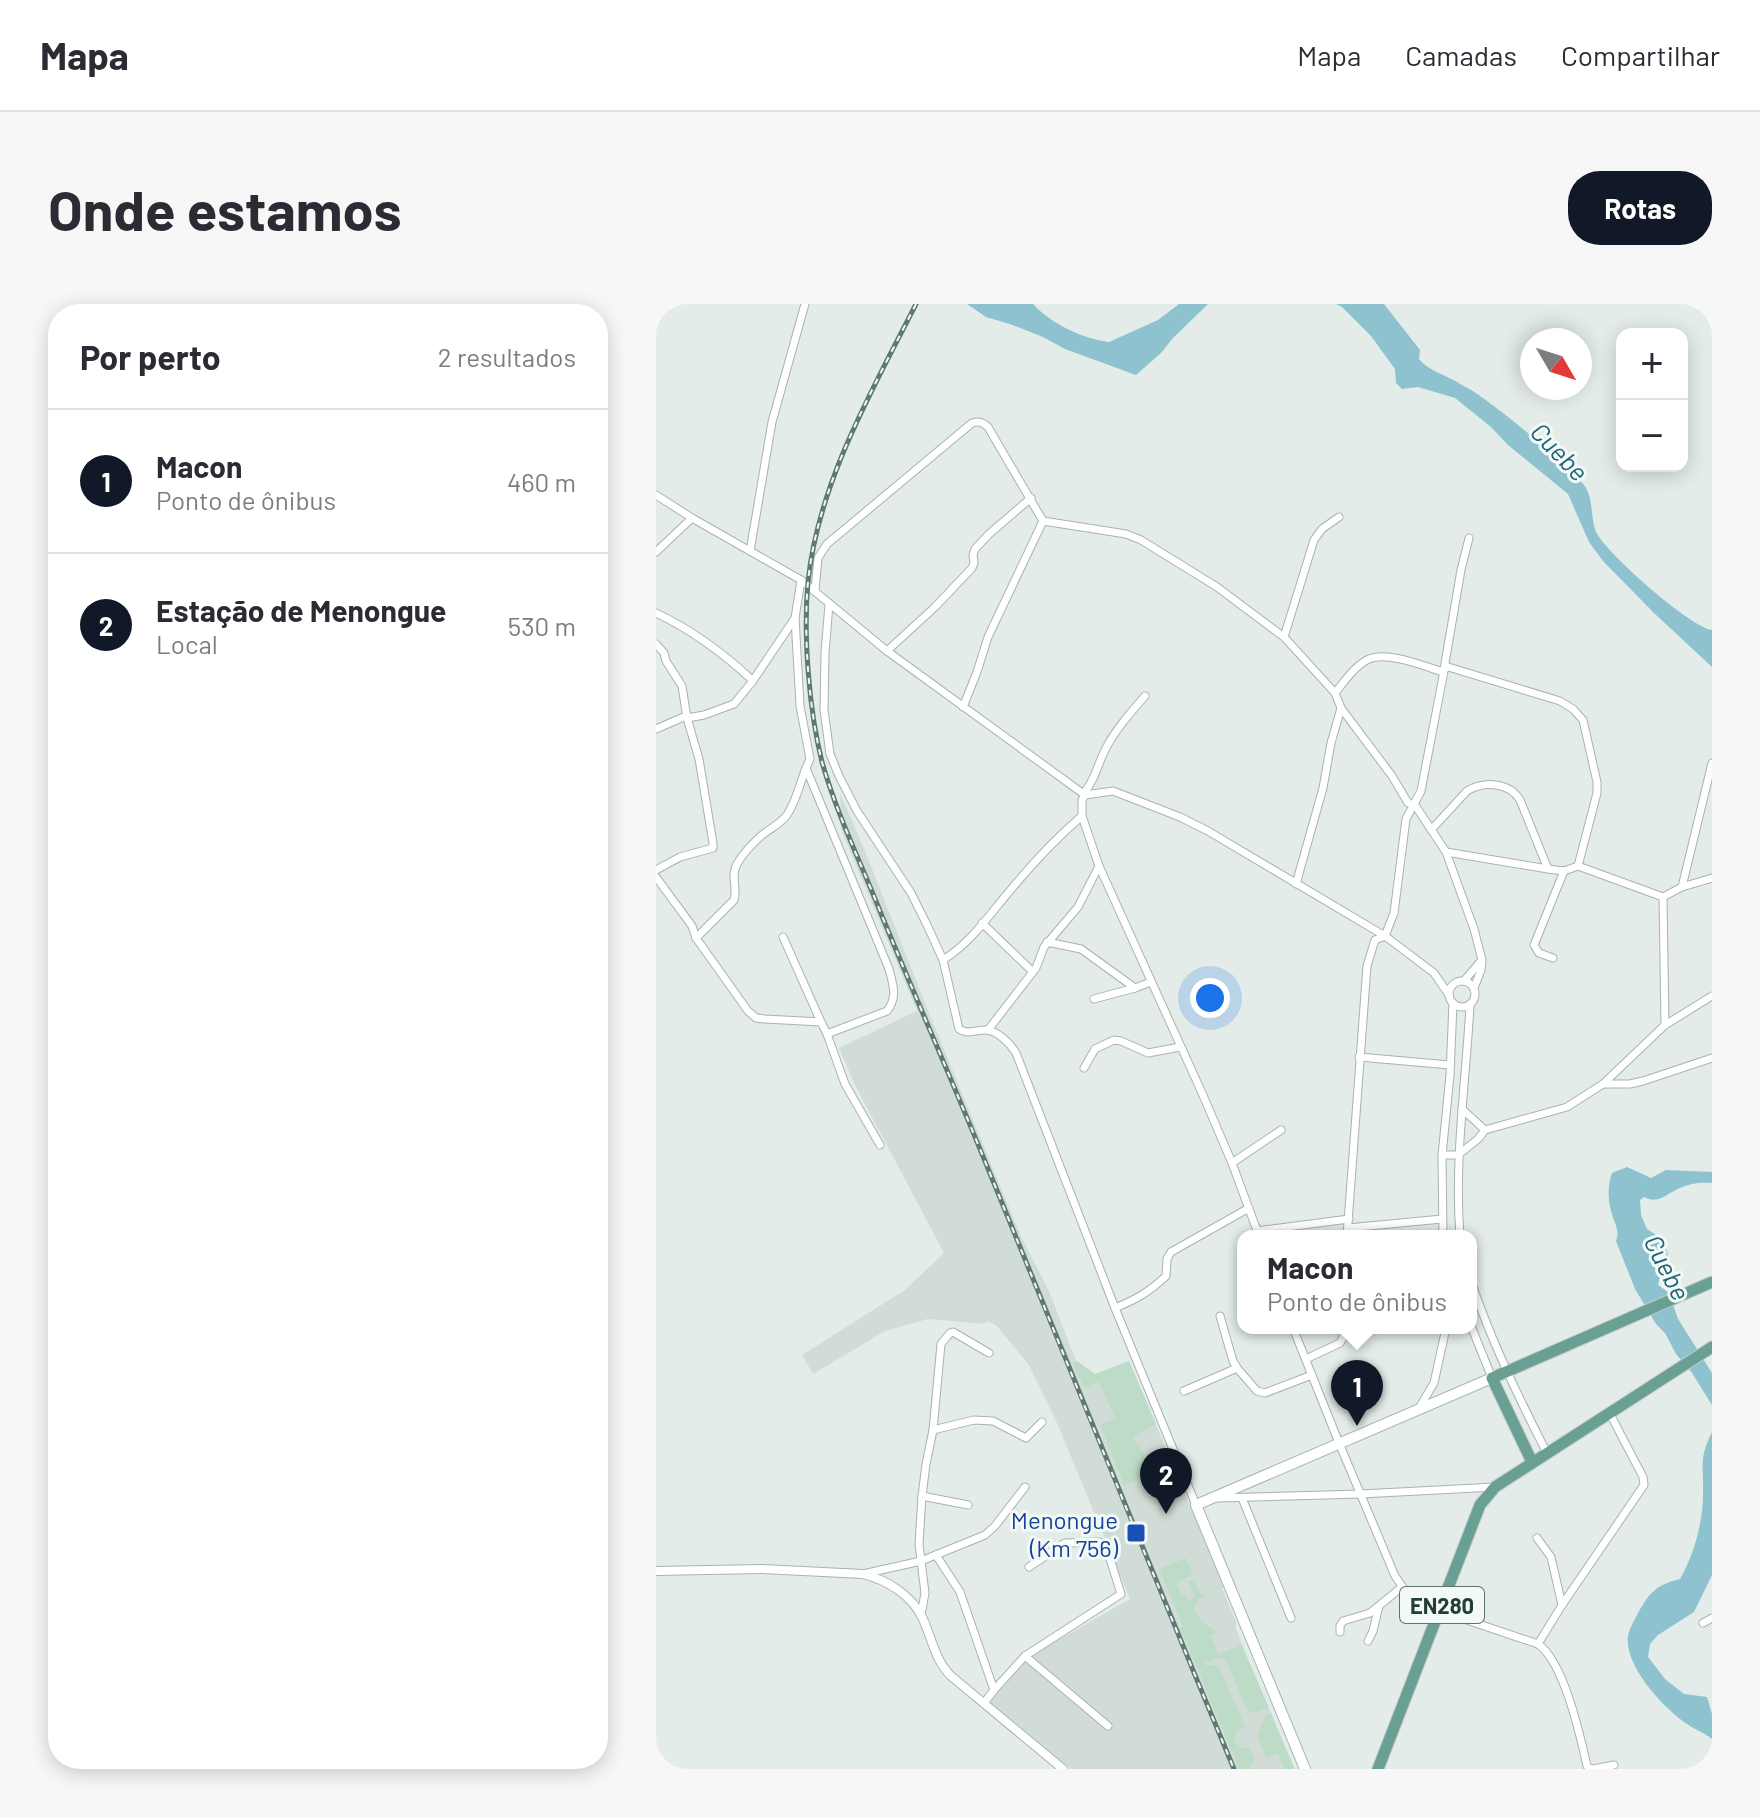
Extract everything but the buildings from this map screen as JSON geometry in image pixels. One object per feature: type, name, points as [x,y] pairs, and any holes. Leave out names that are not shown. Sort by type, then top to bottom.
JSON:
[{"type":"main road","points":[[1305,1769],[1196,1505],[1709,1284]]},
{"type":"main road","name":"EN280","points":[[1378,1769],[1480,1505],[1495,1487],[1709,1348]]},
{"type":"main road","points":[[1492,1378],[1532,1462]]},
{"type":"street","points":[[750,551],[772,422],[805,304]]},
{"type":"street","points":[[815,591],[818,558],[827,544],[978,421],[988,427],[1043,521]]},
{"type":"street","points":[[656,495],[801,580],[887,651],[1084,795],[1113,791],[1208,831],[1385,936],[1434,973],[1451,999],[1461,1007],[1470,1005]]},
{"type":"street","points":[[887,651],[972,568],[975,549],[989,534],[1031,498]]},
{"type":"street","points":[[1284,637],[1314,540],[1322,529],[1339,517]]},
{"type":"street","points":[[656,552],[692,518]]},
{"type":"street","points":[[1043,521],[1126,534],[1141,540],[1217,587],[1284,637],[1335,693],[1341,708],[1392,776],[1408,803],[1415,805],[1446,852],[1482,960],[1474,988],[1475,997],[1470,1005],[1458,1155],[1460,1230]]},
{"type":"street","points":[[963,707],[988,637],[1043,521]]},
{"type":"street","points":[[1347,1230],[1367,966],[1375,940],[1385,936],[1394,913],[1406,819],[1421,791],[1469,538]]},
{"type":"street","points":[[696,938],[734,900],[735,867],[750,847],[788,812],[810,759],[800,706],[795,618],[801,580]]},
{"type":"street","points":[[829,604],[824,710],[830,754],[857,811],[911,893],[943,960],[957,1026],[966,1033],[988,1030],[1004,1039],[1016,1053],[1196,1505]]},
{"type":"street","points":[[656,613],[706,641],[752,682]]},
{"type":"street","points":[[656,729],[686,716],[704,715],[734,704],[795,618]]},
{"type":"street","points":[[656,644],[682,686],[699,759],[713,848],[680,857],[656,870]]},
{"type":"street","points":[[1335,693],[1359,665],[1372,657],[1386,656],[1560,701],[1573,709],[1583,720],[1596,772],[1597,793],[1578,866]]},
{"type":"street","points":[[1145,696],[1106,749],[1082,800],[1082,816],[1099,866],[1202,1093],[1257,1230]]},
{"type":"street","points":[[1296,884],[1341,708]]},
{"type":"street","points":[[1682,887],[1712,763]]},
{"type":"street","points":[[806,768],[889,969],[895,997],[887,1011],[827,1034]]},
{"type":"street","points":[[1431,830],[1467,791],[1487,785],[1501,786],[1515,792],[1520,800],[1548,869]]},
{"type":"street","points":[[943,960],[973,936],[1055,839],[1082,816]]},
{"type":"street","points":[[1446,852],[1564,871],[1578,866],[1663,897],[1682,887],[1712,878]]},
{"type":"street","points":[[988,1030],[1036,968],[1047,942],[1076,911],[1099,866]]},
{"type":"street","points":[[1553,958],[1539,953],[1534,945],[1564,871]]},
{"type":"street","points":[[656,877],[752,1015],[765,1019],[821,1022]]},
{"type":"street","points":[[1663,897],[1665,1025]]},
{"type":"street","points":[[982,923],[1032,971]]},
{"type":"street","points":[[783,937],[827,1034],[845,1084],[880,1145]]},
{"type":"street","points":[[1047,942],[1081,949],[1135,988]]},
{"type":"street","points":[[1443,1230],[1442,1155],[1450,1075],[1452,986],[1482,960]]},
{"type":"street","points":[[1434,973],[1474,988]]},
{"type":"street","points":[[1094,999],[1151,982]]},
{"type":"street","points":[[1442,1155],[1458,1155],[1485,1130],[1567,1107],[1603,1084],[1665,1025],[1712,996]]},
{"type":"street","points":[[1084,1068],[1095,1049],[1114,1040],[1148,1053],[1180,1047]]},
{"type":"street","points":[[1359,1057],[1450,1065]]},
{"type":"street","points":[[1603,1084],[1643,1081],[1712,1058]]},
{"type":"street","points":[[1450,1075],[1466,1077]]},
{"type":"street","points":[[1462,1109],[1485,1130]]},
{"type":"street","points":[[1232,1163],[1281,1130]]},
{"type":"street","points":[[1115,1308],[1139,1298],[1166,1276],[1167,1259],[1171,1252],[1249,1208]]},
{"type":"street","points":[[1278,1230],[1349,1219]]},
{"type":"street","points":[[1362,1230],[1442,1219]]},
{"type":"street","points":[[1477,1298],[1507,1372],[1547,1453]]},
{"type":"street","points":[[1220,1316],[1233,1361],[1260,1393],[1312,1375]]},
{"type":"street","points":[[921,1615],[925,1593],[919,1538],[922,1496],[933,1430],[941,1348],[943,1341],[953,1332],[989,1353]]},
{"type":"street","points":[[1296,1334],[1402,1587],[1438,1615],[1538,1644],[1550,1655],[1573,1707],[1587,1766],[1592,1769],[1614,1765]]},
{"type":"street","points":[[1306,1359],[1340,1343],[1343,1334]]},
{"type":"street","points":[[1418,1410],[1434,1383],[1445,1334]]},
{"type":"street","points":[[1474,1334],[1492,1378]]},
{"type":"street","points":[[1184,1391],[1237,1368]]},
{"type":"street","points":[[1434,1383],[1442,1400]]},
{"type":"street","points":[[1538,1644],[1644,1485],[1643,1477],[1609,1412]]},
{"type":"street","points":[[933,1430],[974,1420],[993,1421],[1026,1438],[1042,1422]]},
{"type":"street","points":[[1518,1434],[1533,1426]]},
{"type":"street","points":[[863,1574],[921,1561],[991,1531],[1025,1487]]},
{"type":"street","points":[[1213,1498],[1495,1487]]},
{"type":"street","points":[[922,1496],[968,1505]]},
{"type":"street","points":[[1242,1498],[1291,1618]]},
{"type":"street","points":[[1537,1538],[1551,1557],[1562,1605]]},
{"type":"street","points":[[984,1703],[1025,1656],[1119,1597],[1121,1592],[1106,1546],[1100,1542],[1063,1544],[1029,1567]]},
{"type":"street","points":[[936,1555],[960,1592],[994,1690]]},
{"type":"street","points":[[656,1571],[762,1569],[877,1577],[902,1593],[921,1615],[942,1666],[951,1676],[1063,1769]]},
{"type":"street","points":[[1340,1632],[1343,1621],[1368,1614],[1402,1587]]},
{"type":"street","points":[[1368,1641],[1379,1606]]},
{"type":"street","points":[[1703,1623],[1712,1618]]},
{"type":"street","points":[[1025,1656],[1108,1726]]},
{"type":"shaded area","points":[[840,793],[1020,1234],[1049,1291],[1076,1361],[1095,1374],[1129,1361],[1224,1586],[1222,1588],[1244,1650],[1295,1769],[1071,1769],[990,1702],[1030,1656],[1130,1599],[1057,1423],[1029,1365],[996,1325],[987,1321],[984,1324],[928,1319],[885,1331],[813,1374],[802,1355],[905,1290],[944,1253],[855,1085],[839,1048],[917,1011],[841,829]]},
{"type":"green space","points":[[1077,1361],[1095,1374],[1129,1361],[1156,1424],[1133,1437],[1136,1444],[1139,1443],[1151,1473],[1124,1485],[1100,1425],[1115,1418],[1099,1382],[1084,1388],[1073,1363]]},
{"type":"green space","points":[[1186,1558],[1193,1575],[1178,1581],[1182,1596],[1186,1595],[1188,1600],[1195,1597],[1189,1581],[1194,1579],[1205,1598],[1198,1600],[1194,1609],[1217,1632],[1211,1635],[1218,1654],[1242,1645],[1269,1708],[1254,1713],[1248,1711],[1226,1661],[1220,1657],[1205,1663],[1206,1666],[1219,1666],[1245,1727],[1237,1731],[1235,1738],[1241,1748],[1250,1747],[1255,1762],[1249,1765],[1250,1769],[1239,1769],[1183,1634],[1178,1629],[1183,1626],[1159,1569]]},
{"type":"green space","points":[[1271,1713],[1294,1769],[1284,1769],[1278,1753],[1266,1758],[1257,1734],[1265,1717]]},
{"type":"water","points":[[967,304],[1033,304],[1048,318],[1068,329],[1109,342],[1158,320],[1179,304],[1208,304],[1136,375],[986,317]]},
{"type":"water","points":[[1336,304],[1384,304],[1420,350],[1419,359],[1422,362],[1487,401],[1576,476],[1587,490],[1594,526],[1603,542],[1632,572],[1686,617],[1712,630],[1712,667],[1603,561],[1589,542],[1568,494],[1455,398],[1418,387],[1402,389],[1396,383],[1395,369],[1371,336]]},
{"type":"water","name":"Cuebe","points":[[1627,1167],[1651,1178],[1666,1170],[1712,1172],[1712,1183],[1692,1184],[1659,1199],[1644,1197],[1640,1200],[1641,1215],[1647,1229],[1661,1238],[1667,1251],[1670,1266],[1661,1273],[1658,1285],[1669,1293],[1678,1319],[1712,1373],[1712,1405],[1635,1289],[1616,1241],[1609,1183],[1612,1173]]},
{"type":"water","points":[[1712,1432],[1712,1575],[1694,1612],[1658,1635],[1650,1644],[1648,1657],[1665,1679],[1684,1694],[1707,1697],[1712,1714],[1712,1739],[1680,1719],[1648,1687],[1633,1661],[1628,1636],[1650,1595],[1659,1587],[1680,1579],[1690,1560],[1701,1516],[1703,1457]]},
{"type":"railway","points":[[916,304],[849,438],[823,509],[814,545],[806,625],[817,742],[842,821],[1234,1769]]},
{"type":"place","name":"Macon","points":[[1357,1426]]},
{"type":"place","name":"Estação de Menongue","points":[[1166,1514]]},
{"type":"place","name":"Menongue (Km 756)","points":[[1136,1533]]}]
